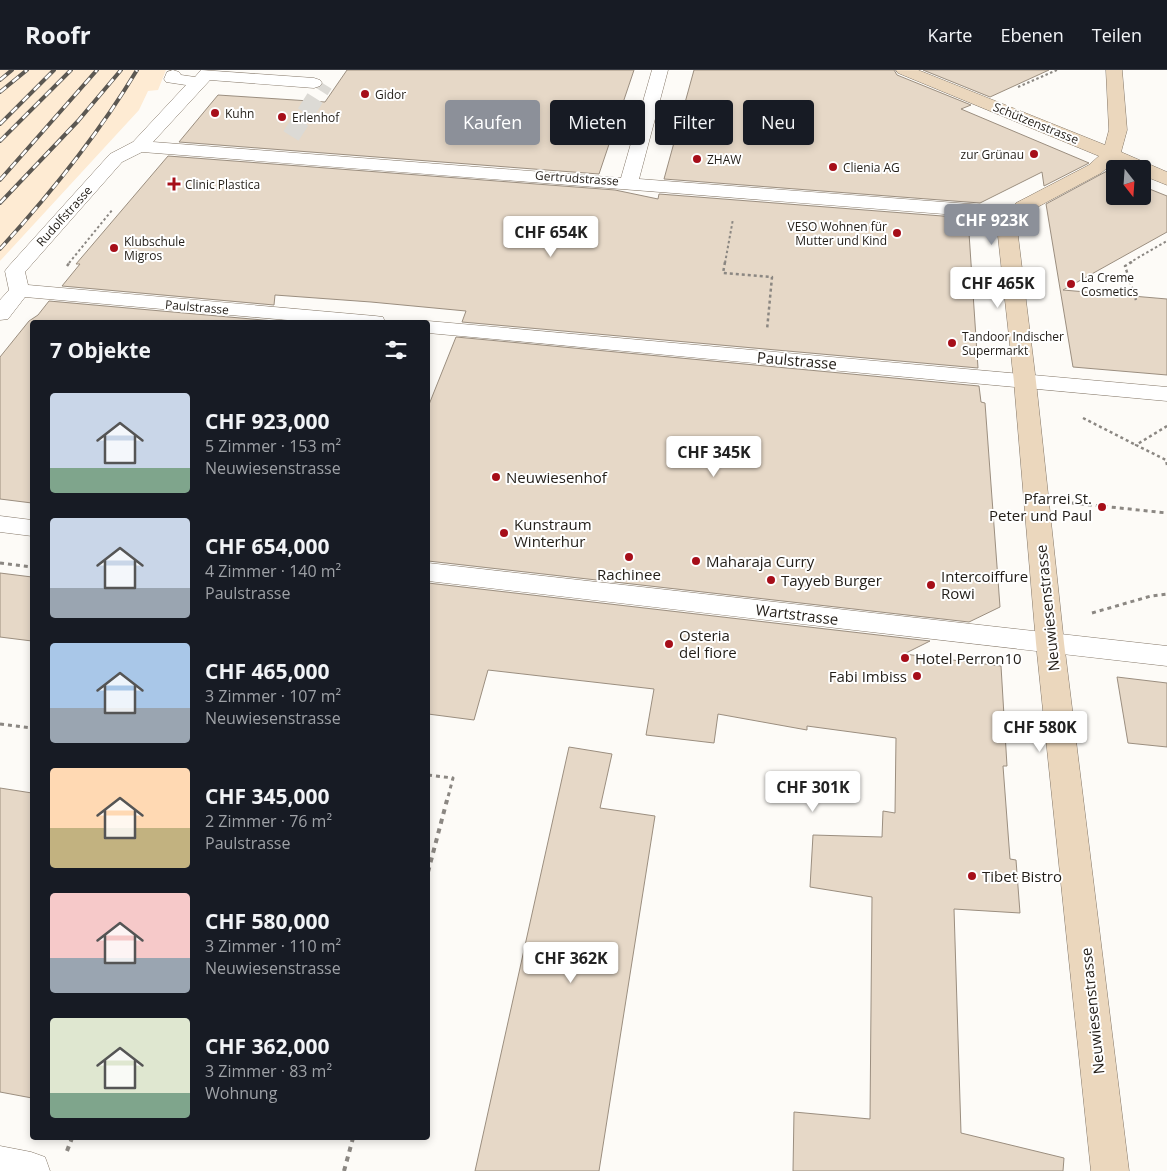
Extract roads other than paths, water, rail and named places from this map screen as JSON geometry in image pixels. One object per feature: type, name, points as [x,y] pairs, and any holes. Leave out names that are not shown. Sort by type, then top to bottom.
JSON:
[{"type":"main road","name":"Schützenstrasse","points":[[904,70],[1167,179]]},
{"type":"main road","points":[[1014,216],[1023,207],[1095,169],[1110,154],[1118,130],[1114,70]]},
{"type":"main road","name":"Neuwiesenstrasse","points":[[1014,216],[1008,236],[1025,382],[1050,643],[1110,1171]]},
{"type":"street","points":[[629,182],[660,70]]},
{"type":"street","points":[[173,76],[172,79],[205,76],[314,83]]},
{"type":"street","name":"Rudolfstrasse","points":[[19,290],[15,271],[116,158],[139,146],[152,130],[205,76]]},
{"type":"street","name":"Gertrudstrasse","points":[[139,146],[629,182],[983,211],[1014,216]]},
{"type":"street","points":[[0,314],[19,290]]},
{"type":"street","name":"Paulstrasse","points":[[19,290],[353,320]]},
{"type":"street","name":"Paulstrasse","points":[[430,327],[1167,394]]},
{"type":"street","points":[[0,524],[30,528]]},
{"type":"street","name":"Wartstrasse","points":[[430,572],[1167,656]]},
{"type":"street","points":[[0,1166],[31,1171]]},
{"type":"tunnel","points":[[291,136],[324,84]]},
{"type":"railway","points":[[0,80],[12,70]]},
{"type":"railway","points":[[0,92],[27,70]]},
{"type":"railway","points":[[0,124],[54,70]]},
{"type":"railway","points":[[0,141],[71,70]]},
{"type":"railway","points":[[0,180],[97,70]]},
{"type":"railway","points":[[0,203],[78,121],[121,70]]},
{"type":"railway","points":[[0,249],[73,163],[106,118],[137,70]]},
{"type":"place","name":"Gidor","points":[[365,94]]},
{"type":"place","name":"Kuhn","points":[[215,113]]},
{"type":"place","name":"Erlenhof","points":[[282,117]]},
{"type":"place","name":"zur Grünau","points":[[1034,154]]},
{"type":"place","name":"ZHAW","points":[[697,159]]},
{"type":"place","name":"Clienia AG","points":[[833,167]]},
{"type":"place","name":"Clinic Plastica","points":[[174,184]]},
{"type":"place","name":"VESO Wohnen für Mutter und Kind","points":[[897,233]]},
{"type":"place","name":"Klubschule Migros","points":[[114,248]]},
{"type":"place","name":"La Creme Cosmetics","points":[[1071,284]]},
{"type":"place","name":"Tandoor Indischer Supermarkt","points":[[952,343]]},
{"type":"place","name":"Neuwiesenhof","points":[[496,477]]},
{"type":"place","name":"Pfarrei St. Peter und Paul","points":[[1102,507]]},
{"type":"place","name":"Kunstraum Winterhur","points":[[504,533]]},
{"type":"place","name":"Rachinee","points":[[629,557]]},
{"type":"place","name":"Maharaja Curry","points":[[696,561]]},
{"type":"place","name":"Tayyeb Burger","points":[[771,580]]},
{"type":"place","name":"Intercoiffure Rowi","points":[[931,585]]},
{"type":"place","name":"Osteria del fiore","points":[[669,644]]},
{"type":"place","name":"Hotel Perron10","points":[[905,658]]},
{"type":"place","name":"Fabi Imbiss","points":[[917,676]]},
{"type":"place","name":"Tibet Bistro","points":[[972,876]]}]
